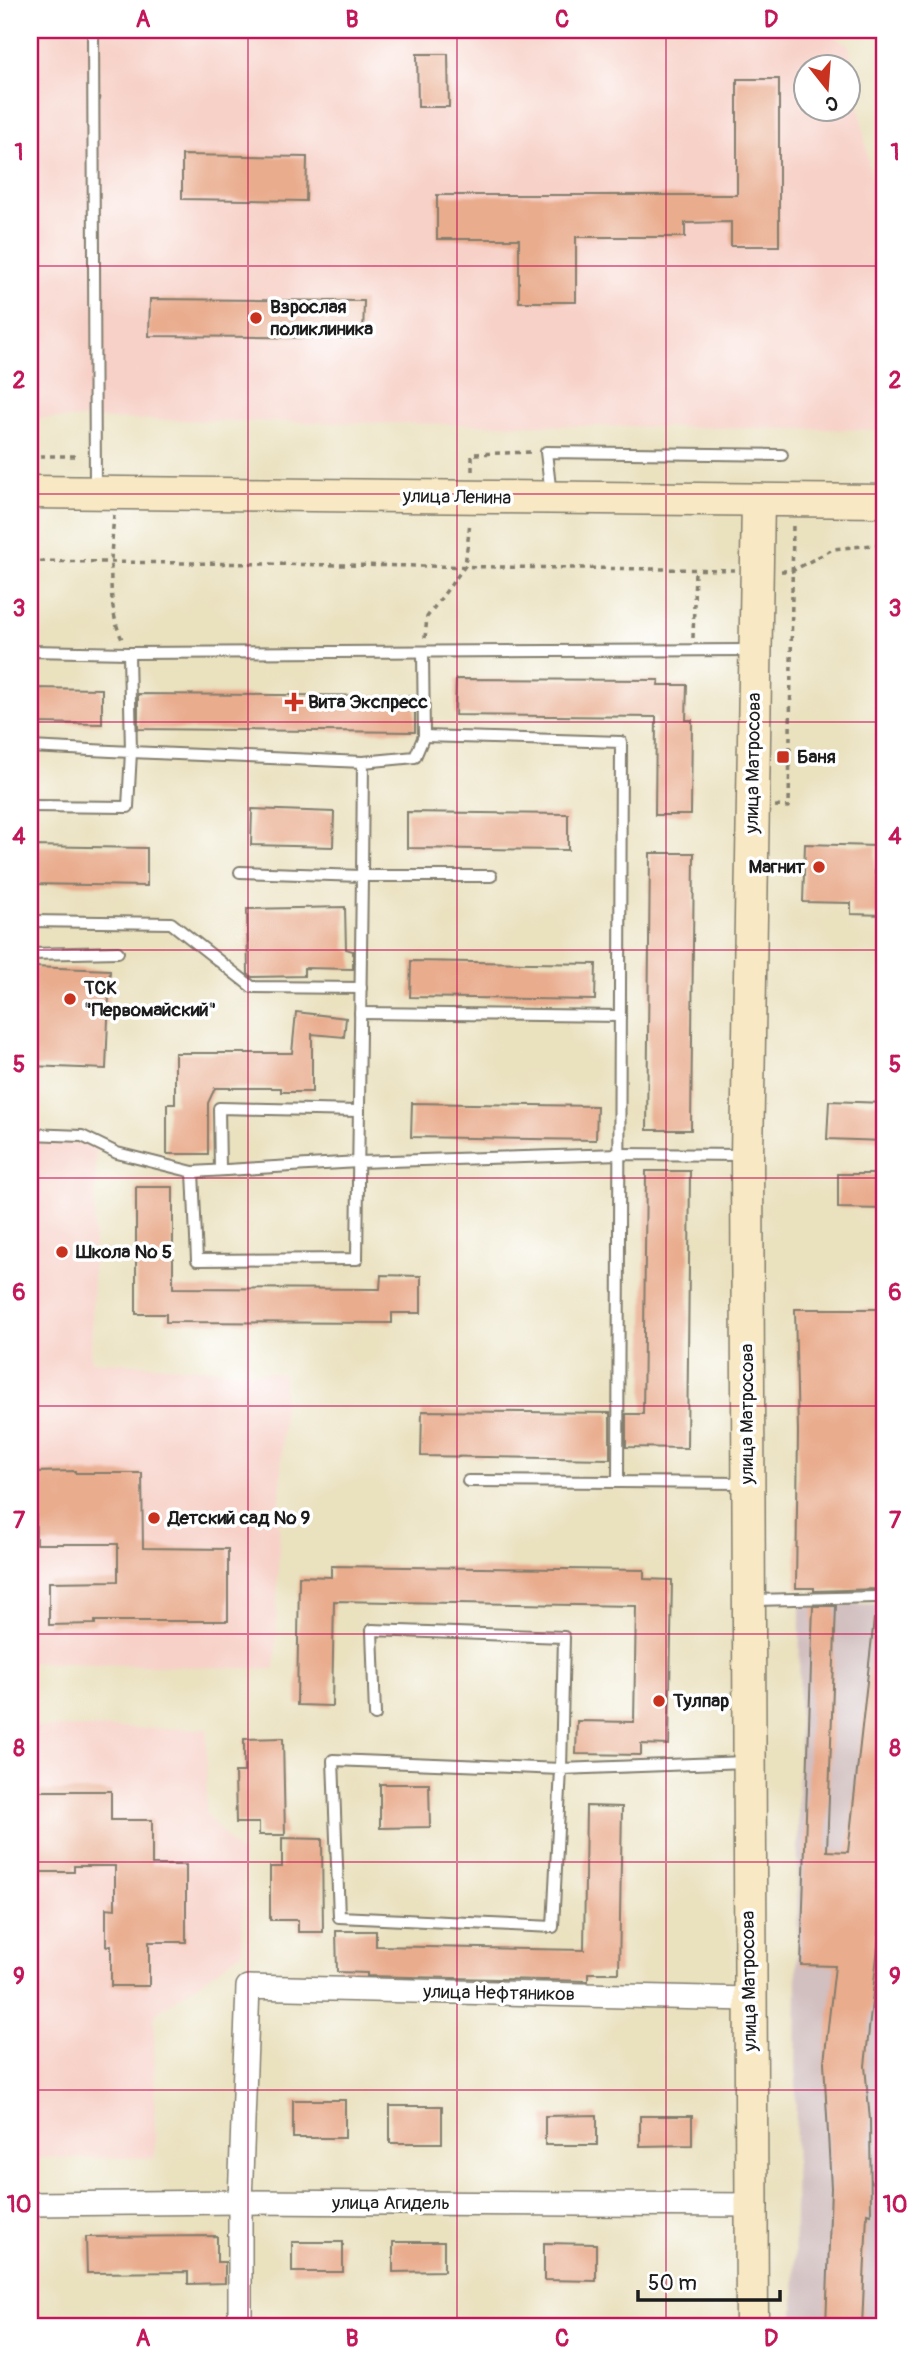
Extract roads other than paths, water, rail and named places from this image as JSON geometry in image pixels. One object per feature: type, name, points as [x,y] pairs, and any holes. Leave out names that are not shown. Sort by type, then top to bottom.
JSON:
[{"type":"street","name":"улица Ленина","points":[[30,492],[884,501]]},
{"type":"street","name":"улица Матросова","points":[[752,2327],[747,1156],[758,500]]},
{"type":"street","name":"улица Нефтяников","points":[[240,2202],[248,1987],[749,1999]]},
{"type":"street","name":"улица Агидель","points":[[30,2204],[240,2202],[752,2205]]},
{"type":"street","points":[[240,2202],[240,2327]]},
{"type":"lane","points":[[93,30],[95,456],[106,493]]},
{"type":"lane","points":[[551,498],[546,452],[782,455]]},
{"type":"lane","points":[[30,651],[423,653],[755,650]]},
{"type":"lane","points":[[30,806],[128,807],[131,752],[130,653]]},
{"type":"lane","points":[[30,747],[363,762],[415,757],[424,736],[423,653]]},
{"type":"lane","points":[[424,736],[621,742],[618,1482]]},
{"type":"lane","points":[[193,1172],[197,1260],[357,1259],[363,762]]},
{"type":"lane","points":[[240,872],[491,876]]},
{"type":"lane","points":[[30,921],[171,923],[252,987],[361,988]]},
{"type":"lane","points":[[30,954],[118,952]]},
{"type":"lane","points":[[360,1013],[620,1016]]},
{"type":"lane","points":[[220,1169],[219,1108],[359,1111]]},
{"type":"lane","points":[[30,1134],[82,1136],[117,1153],[193,1172],[358,1162],[620,1154],[747,1156]]},
{"type":"lane","points":[[468,1481],[747,1483]]},
{"type":"lane","points":[[748,1600],[876,1597]]},
{"type":"lane","points":[[375,1715],[372,1630],[564,1637],[561,1769],[554,1927],[339,1917],[333,1760],[561,1769],[749,1762]]},
{"type":"place","name":"Взрослая поликлиника","points":[[256,318]]},
{"type":"place","name":"Вита Экспресс","points":[[294,702]]},
{"type":"place","name":"Баня","points":[[783,757]]},
{"type":"place","name":"Магнит","points":[[819,867]]},
{"type":"place","name":"ТСК \"Первомайский\"","points":[[70,999]]},
{"type":"place","name":"Школа № 5","points":[[62,1252]]},
{"type":"place","name":"Детский сад № 9","points":[[154,1518]]},
{"type":"place","name":"Тулпар","points":[[659,1701]]}]
